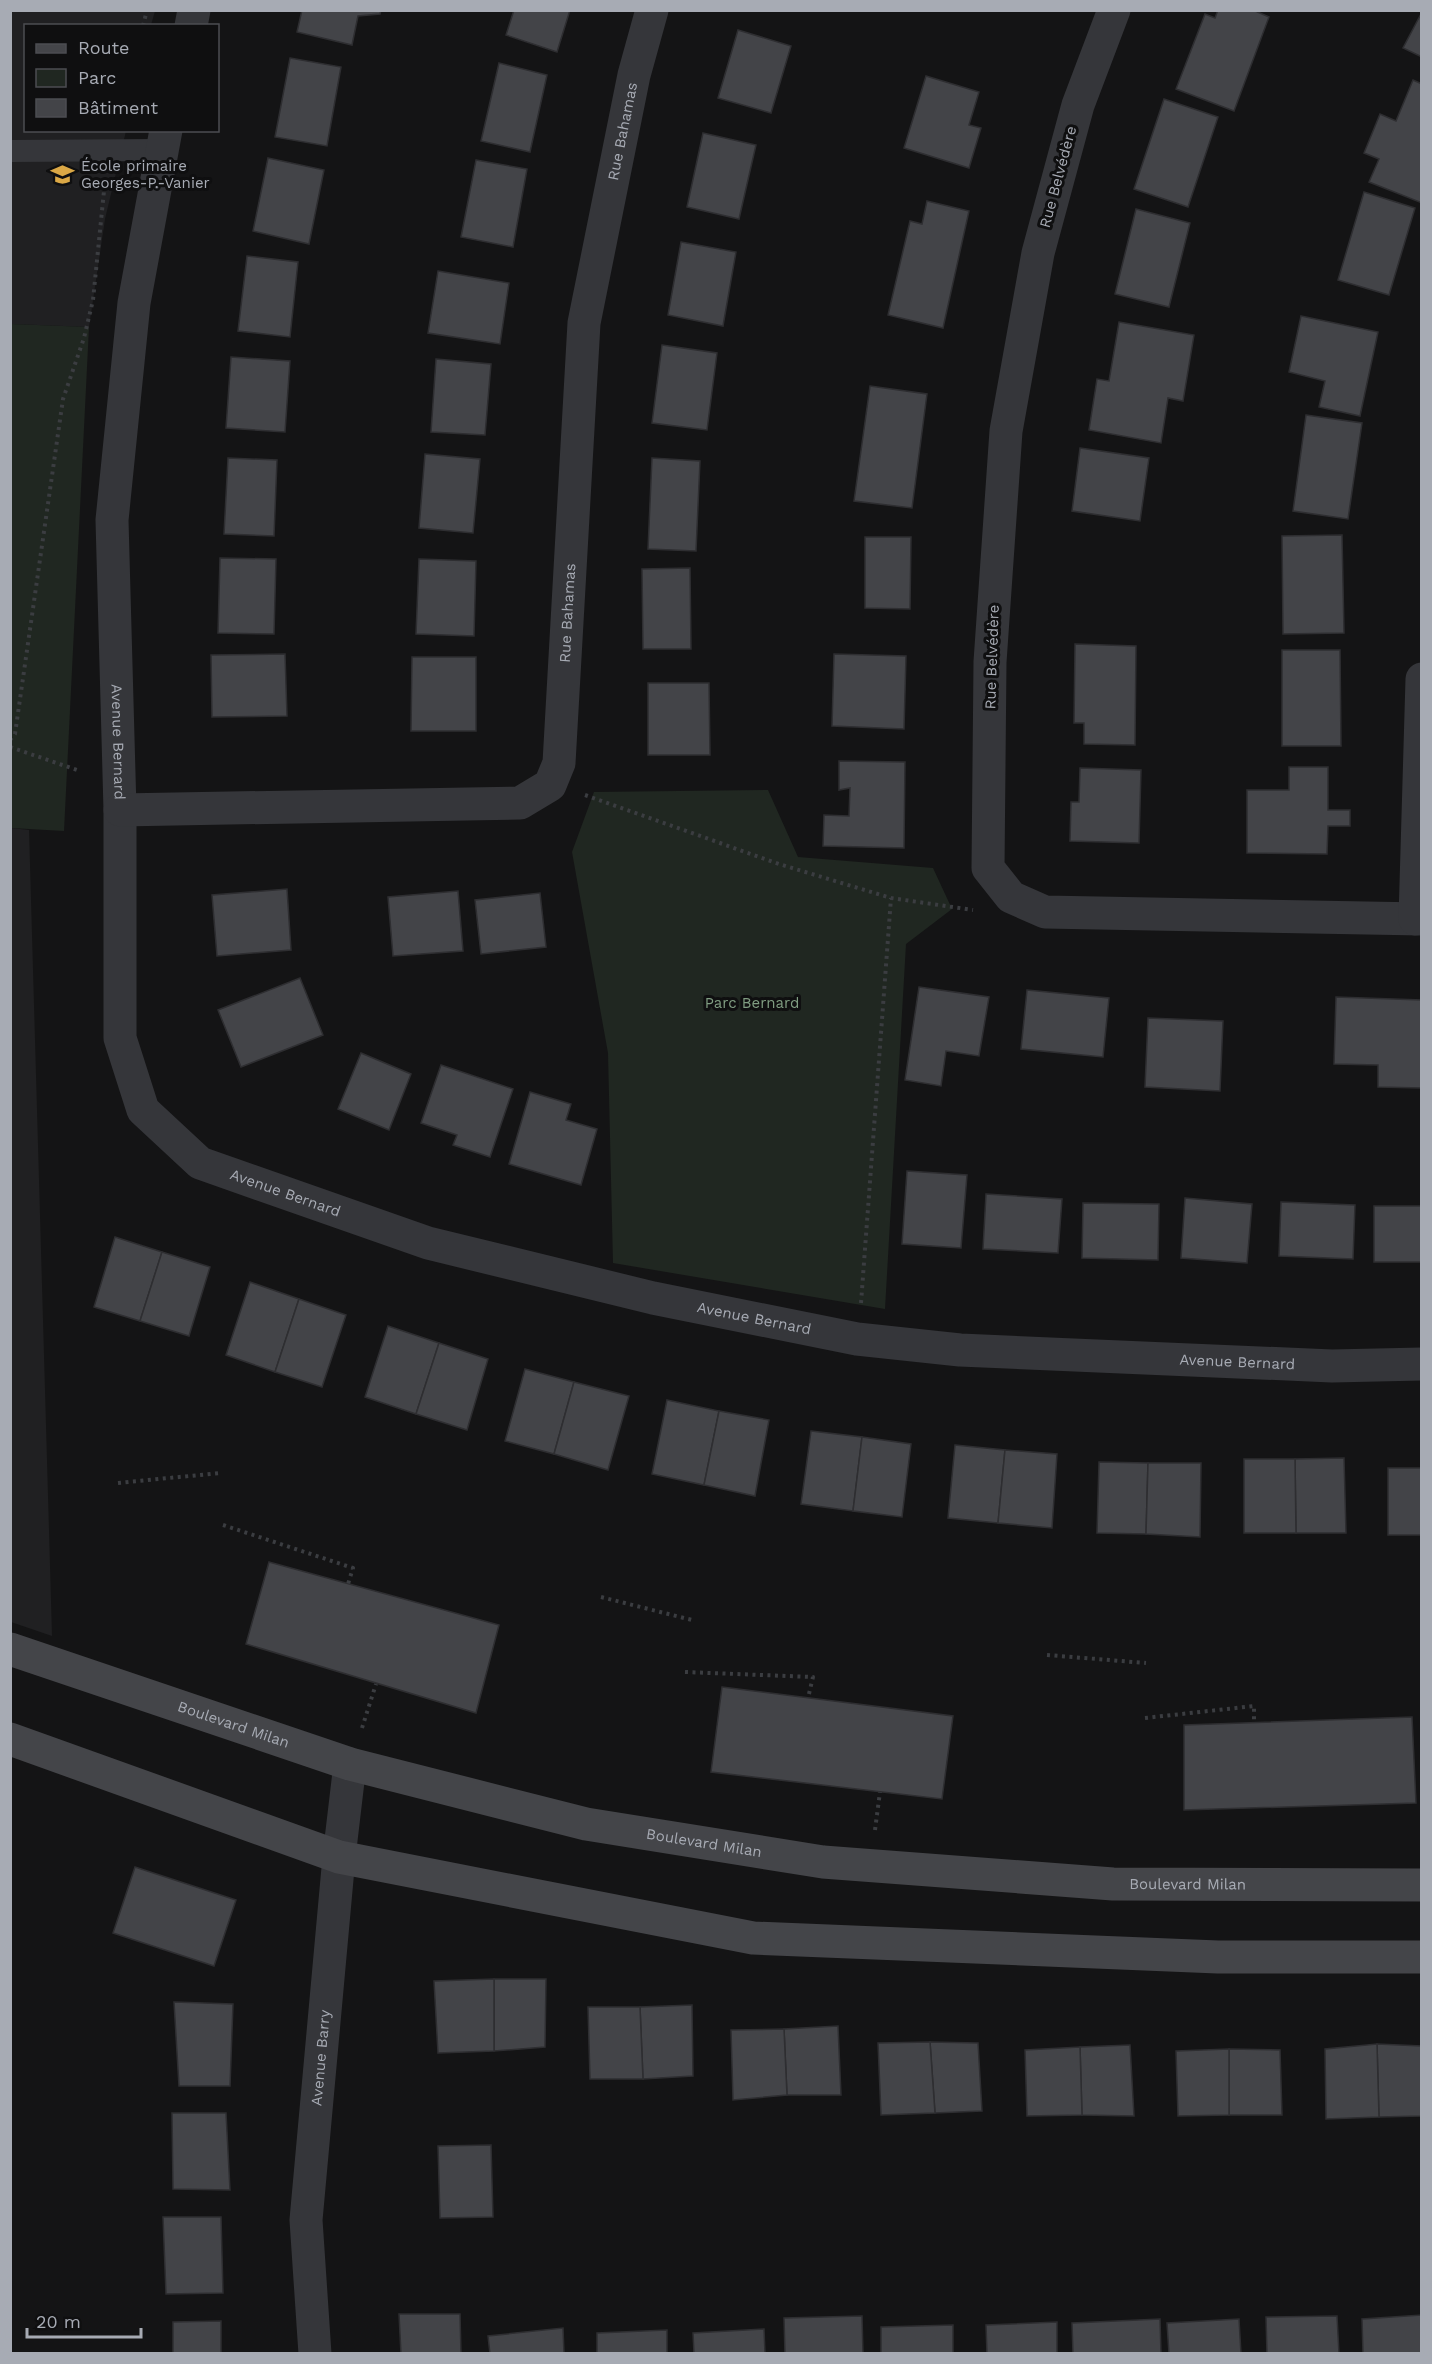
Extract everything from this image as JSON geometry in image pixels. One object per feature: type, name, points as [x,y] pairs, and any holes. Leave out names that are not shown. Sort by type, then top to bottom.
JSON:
[{"type":"main road","name":"Boulevard Milan","points":[[10,1649],[350,1764],[586,1824],[823,1862],[1113,1884],[1422,1885]]},
{"type":"main road","points":[[10,1738],[339,1857],[753,1938],[1218,1957],[1422,1957]]},
{"type":"street","name":"Rue Bahamas","points":[[550,785],[559,763],[584,323],[634,75],[652,10]]},
{"type":"street","name":"Rue Belvédère","points":[[1114,10],[1078,105],[1038,253],[1006,431],[990,662],[988,868],[1011,897],[1045,912],[1418,919]]},
{"type":"street","name":"Avenue Bernard","points":[[163,140],[134,303],[112,520],[120,810],[120,1038],[143,1110],[200,1163],[428,1243],[653,1298],[857,1339],[960,1350],[1332,1366],[1422,1364]]},
{"type":"street","points":[[1418,919],[1422,679]]},
{"type":"street","points":[[120,810],[520,803],[550,785]]},
{"type":"street","name":"Avenue Barry","points":[[315,2354],[306,2220],[339,1857],[350,1764]]},
{"type":"lane","points":[[10,151],[108,151],[163,140]]},
{"type":"path","points":[[10,740],[15,734],[63,399],[84,338],[93,300],[108,151]]},
{"type":"path","points":[[10,747],[80,771]]},
{"type":"path","points":[[550,785],[579,793],[779,864],[891,898],[972,910],[1011,897]]},
{"type":"path","points":[[857,1339],[891,898]]},
{"type":"path","points":[[118,1483],[220,1473]]},
{"type":"path","points":[[223,1526],[353,1568],[348,1584]]},
{"type":"path","points":[[601,1597],[692,1620]]},
{"type":"path","points":[[1047,1655],[1146,1663]]},
{"type":"path","points":[[684,1672],[813,1677],[808,1698]]},
{"type":"path","points":[[362,1728],[376,1684]]},
{"type":"path","points":[[1145,1718],[1254,1706],[1254,1723]]},
{"type":"path","points":[[875,1830],[880,1792]]},
{"type":"shaded area","name":"École primaire Georges-P.-Vanier","points":[[11,11],[155,11],[151,24],[24,24],[24,132],[126,132],[105,219],[89,327],[11,324]]},
{"type":"shaded area","points":[[11,828],[29,830],[52,1636],[11,1622]]},
{"type":"green space","points":[[11,324],[89,327],[64,831],[11,828]]},
{"type":"green space","name":"Parc Bernard","points":[[768,790],[798,857],[933,868],[952,909],[906,944],[885,1309],[613,1263],[608,1053],[572,852],[594,792]]},
{"type":"building","points":[[302,10],[381,10],[380,14],[358,16],[352,45],[297,32]]},
{"type":"building","points":[[514,10],[570,10],[557,52],[506,35]]},
{"type":"building","points":[[1218,10],[1253,10],[1269,17],[1234,111],[1176,89],[1205,14],[1215,18]]},
{"type":"building","points":[[1422,12],[1422,57],[1403,48]]},
{"type":"building","points":[[738,30],[791,46],[771,113],[718,98]]},
{"type":"building","points":[[290,58],[341,67],[327,146],[275,137]]},
{"type":"building","points":[[499,63],[547,75],[530,152],[481,141]]},
{"type":"building","points":[[926,76],[979,92],[969,125],[981,128],[969,168],[904,148]]},
{"type":"building","points":[[1413,80],[1422,84],[1422,203],[1369,182],[1379,159],[1364,153],[1380,114],[1396,121]]},
{"type":"building","points":[[1164,99],[1218,117],[1188,207],[1134,189]]},
{"type":"building","points":[[703,133],[756,145],[739,219],[687,207]]},
{"type":"building","points":[[268,158],[324,170],[309,244],[253,231]]},
{"type":"building","points":[[476,160],[527,169],[513,247],[461,237]]},
{"type":"building","points":[[1364,192],[1415,208],[1389,295],[1338,280]]},
{"type":"building","points":[[927,201],[969,211],[943,328],[888,315],[910,221],[922,224]]},
{"type":"building","points":[[1136,209],[1190,223],[1169,307],[1115,294]]},
{"type":"building","points":[[681,242],[736,252],[723,326],[668,315]]},
{"type":"building","points":[[247,256],[298,262],[290,337],[238,331]]},
{"type":"building","points":[[438,271],[509,283],[500,344],[428,333]]},
{"type":"building","points":[[1301,316],[1378,332],[1360,416],[1319,407],[1325,381],[1289,372]]},
{"type":"building","points":[[1119,322],[1194,335],[1183,401],[1168,398],[1161,443],[1089,430],[1097,379],[1109,381]]},
{"type":"building","points":[[662,345],[717,353],[707,430],[652,423]]},
{"type":"building","points":[[231,357],[290,361],[285,432],[226,428]]},
{"type":"building","points":[[436,359],[491,364],[485,435],[431,432]]},
{"type":"building","points":[[870,386],[927,394],[912,508],[854,501]]},
{"type":"building","points":[[1306,415],[1362,423],[1348,519],[1293,511]]},
{"type":"building","points":[[1080,448],[1149,458],[1140,521],[1072,511]]},
{"type":"building","points":[[425,454],[480,459],[473,533],[419,528]]},
{"type":"building","points":[[228,458],[277,460],[274,536],[224,534]]},
{"type":"building","points":[[652,458],[700,461],[696,551],[648,549]]},
{"type":"building","points":[[1342,535],[1344,633],[1283,634],[1282,536]]},
{"type":"building","points":[[865,537],[911,537],[910,609],[865,608]]},
{"type":"building","points":[[220,558],[276,559],[274,634],[218,633]]},
{"type":"building","points":[[419,559],[476,561],[474,636],[416,634]]},
{"type":"building","points":[[690,568],[691,649],[643,649],[642,569]]},
{"type":"building","points":[[1075,644],[1136,646],[1135,745],[1084,744],[1084,723],[1074,723]]},
{"type":"building","points":[[1282,650],[1340,650],[1341,746],[1282,746]]},
{"type":"building","points":[[285,654],[287,716],[212,717],[211,655]]},
{"type":"building","points":[[834,654],[906,656],[904,729],[832,726]]},
{"type":"building","points":[[412,657],[476,657],[476,731],[411,731]]},
{"type":"building","points":[[648,683],[709,683],[710,755],[648,755]]},
{"type":"building","points":[[839,761],[905,762],[904,848],[823,846],[824,815],[849,816],[850,788],[839,790]]},
{"type":"building","points":[[1289,767],[1328,767],[1328,810],[1350,810],[1350,826],[1328,826],[1327,854],[1247,853],[1247,790],[1289,790]]},
{"type":"building","points":[[1080,768],[1141,770],[1139,843],[1070,841],[1071,802],[1079,802]]},
{"type":"building","points":[[287,889],[291,950],[217,956],[212,895]]},
{"type":"building","points":[[458,891],[463,951],[393,956],[388,897]]},
{"type":"building","points":[[540,893],[546,947],[481,954],[475,900]]},
{"type":"building","points":[[300,978],[323,1035],[241,1067],[218,1010]]},
{"type":"building","points":[[919,987],[989,997],[979,1056],[946,1051],[941,1086],[905,1080]]},
{"type":"building","points":[[1027,990],[1109,998],[1103,1057],[1021,1049]]},
{"type":"building","points":[[1336,997],[1422,1000],[1422,1088],[1378,1087],[1378,1065],[1334,1064]]},
{"type":"building","points":[[1148,1018],[1223,1021],[1220,1091],[1145,1087]]},
{"type":"building","points":[[361,1053],[411,1074],[389,1130],[338,1109]]},
{"type":"building","points":[[441,1065],[513,1089],[490,1157],[453,1145],[457,1135],[421,1123]]},
{"type":"building","points":[[530,1092],[571,1104],[566,1120],[597,1129],[581,1185],[509,1164]]},
{"type":"building","points":[[907,1171],[967,1175],[961,1248],[902,1244]]},
{"type":"building","points":[[986,1194],[1062,1199],[1058,1253],[983,1249]]},
{"type":"building","points":[[1185,1198],[1252,1204],[1247,1263],[1181,1258]]},
{"type":"building","points":[[1281,1202],[1355,1205],[1353,1259],[1279,1256]]},
{"type":"building","points":[[1083,1203],[1159,1204],[1158,1260],[1082,1258]]},
{"type":"building","points":[[1374,1206],[1422,1206],[1422,1262],[1374,1262]]},
{"type":"building","points":[[115,1237],[162,1252],[140,1321],[94,1307]]},
{"type":"building","points":[[162,1252],[210,1267],[189,1336],[140,1321]]},
{"type":"building","points":[[250,1282],[299,1299],[275,1372],[226,1355]]},
{"type":"building","points":[[299,1299],[346,1315],[322,1387],[275,1372]]},
{"type":"building","points":[[388,1326],[439,1343],[416,1414],[365,1397]]},
{"type":"building","points":[[439,1343],[488,1359],[467,1430],[416,1414]]},
{"type":"building","points":[[525,1369],[574,1382],[554,1454],[505,1441]]},
{"type":"building","points":[[574,1382],[629,1396],[608,1470],[554,1454]]},
{"type":"building","points":[[667,1400],[719,1411],[704,1485],[652,1474]]},
{"type":"building","points":[[719,1411],[769,1420],[755,1496],[704,1485]]},
{"type":"building","points":[[811,1431],[862,1437],[853,1511],[801,1504]]},
{"type":"building","points":[[862,1437],[911,1444],[902,1517],[853,1511]]},
{"type":"building","points":[[955,1445],[1005,1450],[998,1523],[948,1518]]},
{"type":"building","points":[[1005,1450],[1057,1454],[1052,1528],[998,1523]]},
{"type":"building","points":[[1344,1458],[1346,1533],[1296,1533],[1295,1459]]},
{"type":"building","points":[[1244,1459],[1295,1459],[1296,1533],[1244,1533]]},
{"type":"building","points":[[1099,1462],[1148,1463],[1146,1534],[1097,1533]]},
{"type":"building","points":[[1148,1463],[1201,1463],[1200,1537],[1146,1534]]},
{"type":"building","points":[[1388,1468],[1422,1468],[1422,1535],[1388,1535]]},
{"type":"building","points":[[269,1562],[499,1625],[476,1713],[246,1644]]},
{"type":"building","points":[[722,1687],[953,1716],[942,1799],[711,1772]]},
{"type":"building","points":[[1412,1717],[1416,1803],[1184,1810],[1184,1725]]},
{"type":"building","points":[[135,1867],[236,1900],[214,1966],[113,1933]]},
{"type":"building","points":[[494,1979],[546,1979],[545,2047],[494,2051]]},
{"type":"building","points":[[494,1979],[494,2051],[438,2053],[434,1981]]},
{"type":"building","points":[[174,2002],[233,2004],[230,2086],[179,2086]]},
{"type":"building","points":[[692,2005],[693,2076],[643,2079],[640,2007]]},
{"type":"building","points":[[588,2007],[640,2007],[643,2079],[590,2079]]},
{"type":"building","points":[[838,2026],[841,2095],[787,2095],[784,2029]]},
{"type":"building","points":[[784,2029],[787,2095],[733,2100],[731,2030]]},
{"type":"building","points":[[930,2042],[978,2043],[982,2111],[935,2113]]},
{"type":"building","points":[[930,2042],[935,2113],[881,2115],[878,2043]]},
{"type":"building","points":[[1377,2044],[1422,2046],[1422,2116],[1379,2117]]},
{"type":"building","points":[[1377,2044],[1379,2117],[1326,2119],[1325,2049]]},
{"type":"building","points":[[1130,2045],[1134,2116],[1082,2115],[1080,2047]]},
{"type":"building","points":[[1080,2047],[1082,2115],[1027,2116],[1025,2050]]},
{"type":"building","points":[[1229,2049],[1280,2050],[1282,2115],[1229,2115]]},
{"type":"building","points":[[1229,2049],[1229,2115],[1178,2116],[1176,2051]]},
{"type":"building","points":[[172,2113],[226,2113],[230,2190],[173,2189]]},
{"type":"building","points":[[491,2145],[493,2217],[440,2218],[438,2146]]},
{"type":"building","points":[[163,2217],[221,2217],[223,2293],[166,2294]]},
{"type":"building","points":[[399,2314],[460,2314],[461,2354],[401,2354]]},
{"type":"building","points":[[1422,2315],[1422,2354],[1363,2354],[1362,2319]]},
{"type":"building","points":[[862,2316],[863,2354],[785,2354],[784,2318]]},
{"type":"building","points":[[1337,2316],[1339,2354],[1267,2354],[1266,2317]]},
{"type":"building","points":[[1160,2319],[1161,2354],[1073,2354],[1072,2323]]},
{"type":"building","points":[[1239,2319],[1241,2354],[1169,2354],[1167,2323]]},
{"type":"building","points":[[221,2321],[221,2354],[173,2354],[173,2322]]},
{"type":"building","points":[[1057,2322],[1057,2354],[987,2354],[986,2325]]},
{"type":"building","points":[[953,2325],[953,2354],[881,2354],[881,2327]]},
{"type":"building","points":[[563,2328],[564,2354],[490,2354],[488,2336]]},
{"type":"building","points":[[764,2329],[765,2354],[694,2354],[693,2333]]},
{"type":"building","points":[[667,2330],[667,2354],[597,2354],[597,2333]]},
{"type":"place","name":"École primaire Georges-P.-Vanier","points":[[63,175]]}]
